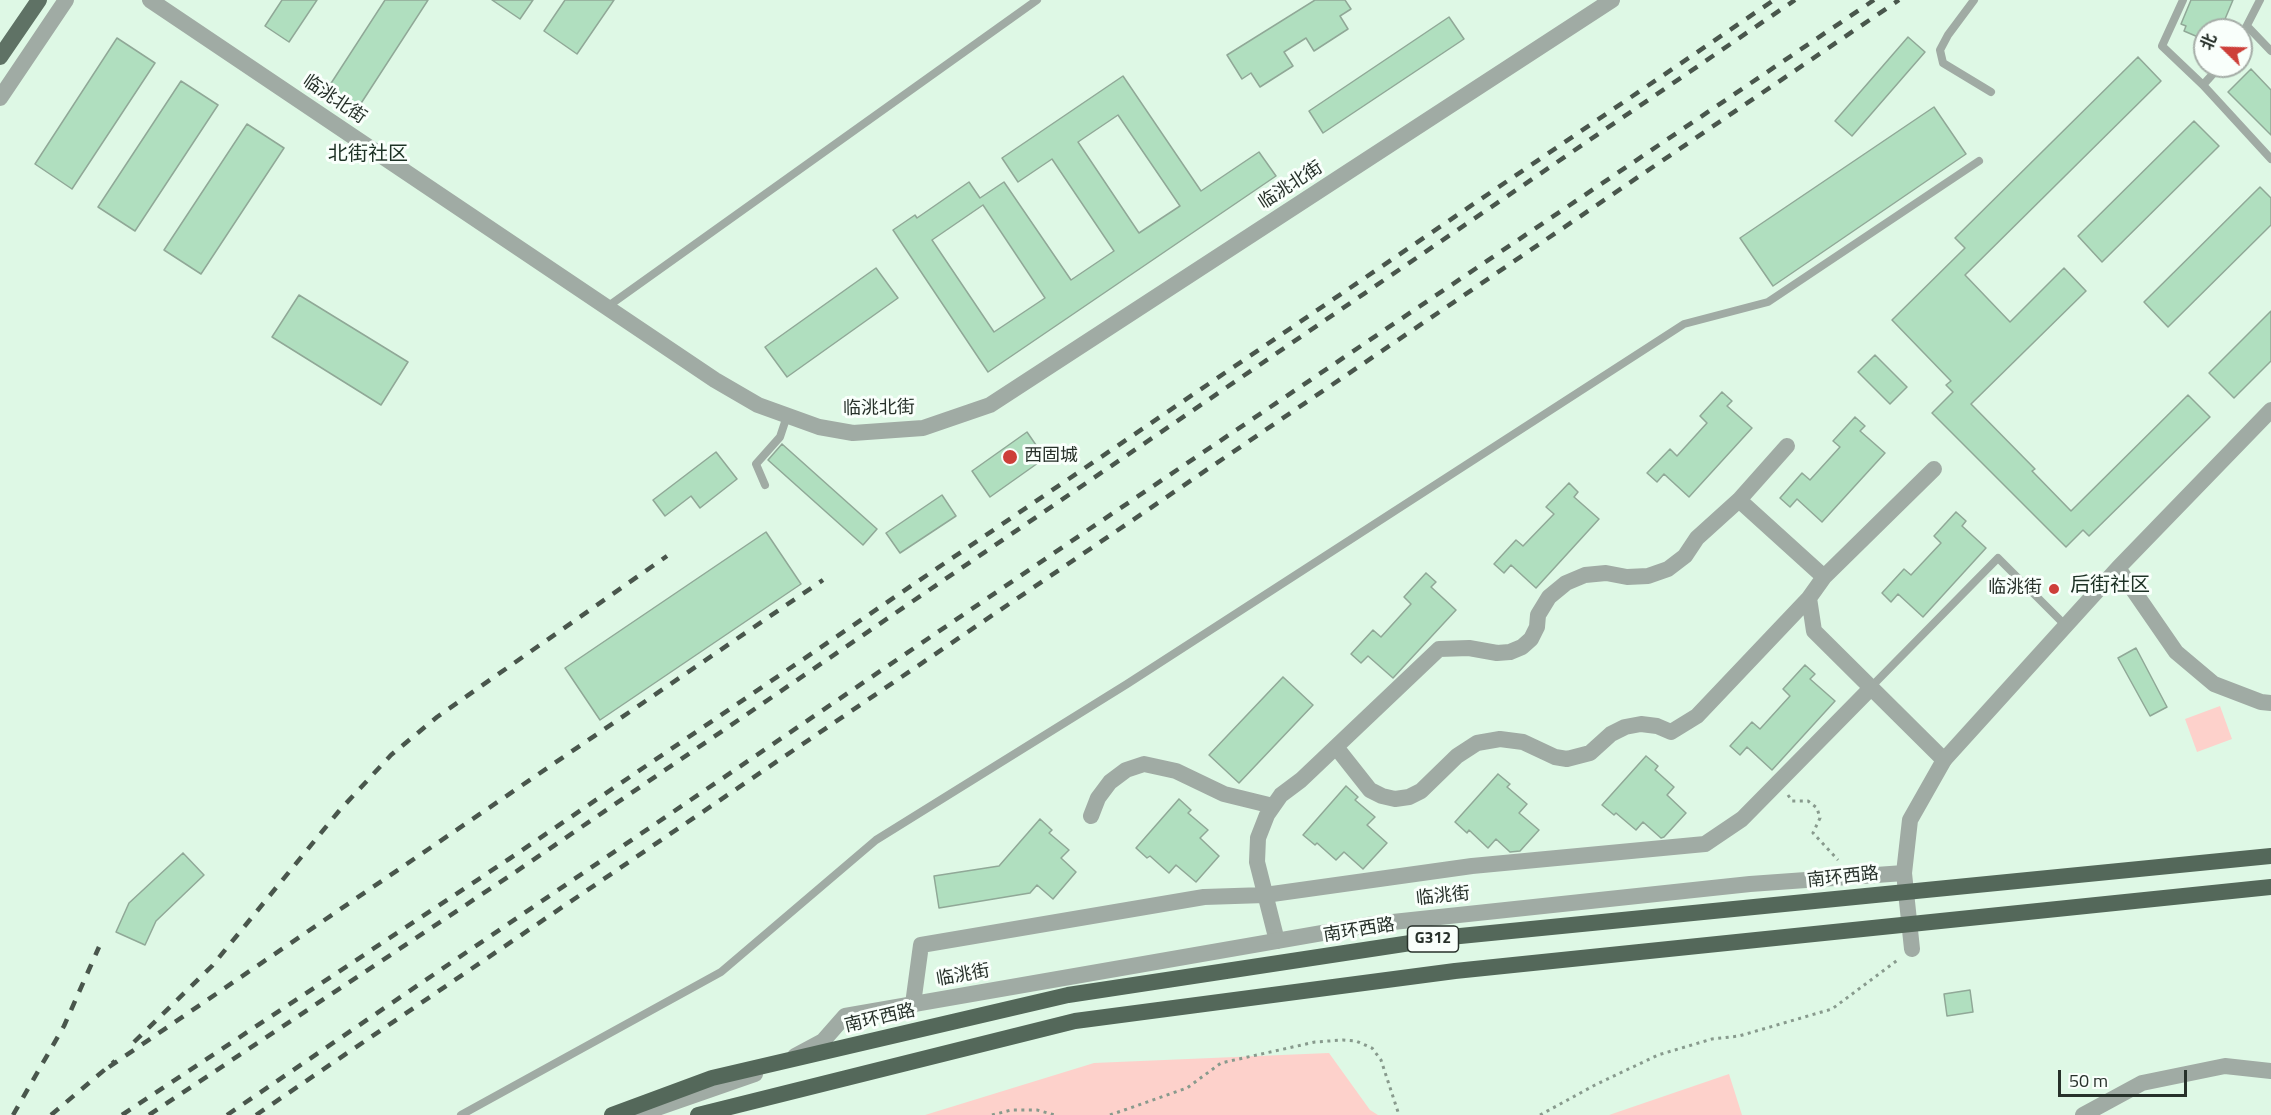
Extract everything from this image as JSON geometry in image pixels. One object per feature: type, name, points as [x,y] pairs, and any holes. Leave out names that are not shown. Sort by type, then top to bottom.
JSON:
[{"type":"highway","name":"南环西路","points":[[612,1115],[712,1078],[1068,995],[1450,937],[2271,856]]},
{"type":"highway","name":"G312","points":[[698,1115],[1075,1022],[1467,969],[2271,887]]},
{"type":"main road","points":[[0,57],[39,0]]},
{"type":"street","points":[[0,98],[66,0]]},
{"type":"street","name":"临洮北街","points":[[150,0],[715,380],[758,405],[819,427],[853,433],[923,428],[990,405],[1612,0]]},
{"type":"street","points":[[1912,949],[1904,873],[1910,819],[1944,760],[2118,568],[2271,410]]},
{"type":"street","points":[[1277,941],[1257,862],[1258,838],[1267,814],[1281,795],[1301,780],[1439,649],[1469,648],[1497,653],[1510,652],[1531,639],[1537,627],[1538,615],[1549,597],[1566,583],[1585,574],[1648,576],[1668,569],[1685,556],[1696,538],[1739,500],[1787,446]]},
{"type":"street","points":[[1336,747],[1371,790],[1395,799],[1409,797],[1421,791],[1457,756],[1477,743],[1500,739],[1523,742],[1555,757],[1567,759],[1590,753],[1611,734],[1625,727],[1641,724],[1657,726],[1671,732],[1697,716],[1809,597],[1824,577],[1934,469]]},
{"type":"street","points":[[1739,500],[1824,577]]},
{"type":"street","points":[[2118,568],[2176,652],[2214,684],[2261,702],[2271,703]]},
{"type":"street","points":[[1809,597],[1814,631],[1944,760]]},
{"type":"street","points":[[914,1004],[921,945],[1204,897],[1265,895],[1472,866],[1705,844],[1742,819],[1870,688]]},
{"type":"street","points":[[1091,816],[1098,798],[1110,782],[1126,770],[1144,764],[1176,771],[1224,794],[1273,806]]},
{"type":"street","name":"临洮街","points":[[637,1115],[775,1067],[824,1041],[845,1016],[1374,924],[1750,884],[1904,873]]},
{"type":"street","points":[[2083,1115],[2142,1083],[2224,1066],[2271,1071]]},
{"type":"lane","points":[[606,307],[1037,0]]},
{"type":"lane","points":[[1974,0],[1948,35],[1940,50],[1943,63],[1991,92]]},
{"type":"lane","points":[[2182,0],[2162,46],[2203,85],[2271,159]]},
{"type":"lane","points":[[2252,18],[2260,0]]},
{"type":"lane","points":[[2253,32],[2271,51]]},
{"type":"lane","points":[[2203,85],[2209,78]]},
{"type":"lane","points":[[461,1115],[721,972],[876,840],[1127,684],[1684,324],[1768,302],[1979,161]]},
{"type":"lane","points":[[765,485],[756,464],[780,437],[787,416]]},
{"type":"lane","points":[[1870,688],[1998,558],[2066,626]]},
{"type":"path","points":[[1777,783],[1792,801],[1808,801],[1817,808],[1820,818],[1813,833],[1854,877]]},
{"type":"path","points":[[1540,1115],[1595,1085],[1658,1055],[1712,1039],[1739,1036],[1832,1009],[1912,949]]},
{"type":"path","points":[[1110,1115],[1187,1088],[1221,1063],[1315,1042],[1343,1040],[1356,1041],[1372,1048],[1380,1060],[1399,1115]]},
{"type":"path","points":[[992,1115],[1011,1110],[1037,1110],[1054,1115]]},
{"type":"shaded area","points":[[2220,706],[2232,739],[2197,752],[2185,719]]},
{"type":"shaded area","points":[[1329,1053],[1370,1110],[1378,1115],[925,1115],[1094,1063]]},
{"type":"shaded area","points":[[1729,1074],[1742,1115],[1609,1115]]},
{"type":"building","points":[[282,0],[317,0],[289,42],[265,26]]},
{"type":"building","points":[[385,0],[428,0],[358,108],[328,88]]},
{"type":"building","points":[[492,0],[533,0],[520,19]]},
{"type":"building","points":[[565,0],[614,0],[577,54],[544,31]]},
{"type":"building","points":[[1315,0],[1345,0],[1351,9],[1340,16],[1348,29],[1314,51],[1306,38],[1284,52],[1293,66],[1260,87],[1251,73],[1242,79],[1227,55]]},
{"type":"building","points":[[2191,0],[2233,0],[2225,18],[2193,18],[2193,35],[2184,31],[2186,26],[2181,24]]},
{"type":"building","points":[[1449,17],[1464,39],[1323,133],[1309,111]]},
{"type":"building","points":[[1908,37],[1925,52],[1852,136],[1835,121]]},
{"type":"building","points":[[117,38],[155,63],[72,189],[35,164]]},
{"type":"building","points":[[2138,57],[2161,81],[1965,275],[2010,322],[2064,268],[2086,291],[1971,404],[2035,469],[2032,471],[2071,511],[2188,395],[2210,417],[2089,536],[2083,530],[2066,547],[1932,413],[1953,392],[1946,385],[1951,381],[1892,320],[1965,248],[1955,238]]},
{"type":"building","points":[[2253,71],[2271,90],[2271,135],[2228,92],[2242,78],[2253,78]]},
{"type":"building","points":[[1123,76],[1201,191],[1259,152],[1276,176],[988,372],[893,230],[915,215],[917,218],[969,182],[980,198],[1004,182],[1071,280],[1114,251],[1052,159],[1018,182],[1002,158]],"holes":[[[1118,115],[1180,206],[1139,233],[1078,142]],[[983,205],[1045,298],[994,332],[932,240]]]},
{"type":"building","points":[[181,81],[218,105],[135,231],[98,207]]},
{"type":"building","points":[[1934,107],[1966,154],[1773,286],[1740,238]]},
{"type":"building","points":[[2194,121],[2219,146],[2102,262],[2078,236]]},
{"type":"building","points":[[247,124],[284,148],[201,274],[164,250]]},
{"type":"building","points":[[2260,187],[2271,198],[2271,225],[2168,327],[2144,302]]},
{"type":"building","points":[[876,268],[898,298],[787,377],[765,347]]},
{"type":"building","points":[[299,295],[408,362],[381,405],[272,337]]},
{"type":"building","points":[[2271,311],[2271,361],[2234,398],[2209,373]]},
{"type":"building","points":[[1875,355],[1907,387],[1890,404],[1858,372]]},
{"type":"building","points":[[1722,392],[1732,401],[1727,406],[1752,428],[1689,497],[1664,474],[1657,482],[1647,473],[1670,449],[1677,456],[1707,423],[1700,416]]},
{"type":"building","points":[[1855,417],[1865,426],[1860,431],[1885,453],[1822,522],[1797,499],[1790,507],[1780,498],[1802,473],[1810,480],[1840,447],[1833,441]]},
{"type":"building","points":[[1027,432],[1045,458],[990,497],[972,471]]},
{"type":"building","points":[[782,444],[877,529],[863,545],[768,460]]},
{"type":"building","points":[[716,452],[737,479],[700,508],[691,496],[665,516],[653,500]]},
{"type":"building","points":[[1569,483],[1578,492],[1574,497],[1599,519],[1536,588],[1511,565],[1504,573],[1494,564],[1516,540],[1523,546],[1554,514],[1546,507]]},
{"type":"building","points":[[942,495],[956,516],[900,553],[886,533]]},
{"type":"building","points":[[1956,512],[1966,521],[1962,526],[1986,548],[1923,617],[1898,594],[1891,602],[1882,593],[1904,569],[1911,575],[1941,543],[1934,536]]},
{"type":"building","points":[[766,532],[801,584],[600,720],[565,668]]},
{"type":"building","points":[[1426,573],[1436,582],[1431,587],[1456,610],[1393,678],[1368,656],[1361,663],[1351,654],[1373,630],[1381,637],[1411,604],[1404,597]]},
{"type":"building","points":[[2136,648],[2167,707],[2150,716],[2118,658]]},
{"type":"building","points":[[1805,665],[1815,674],[1810,679],[1835,701],[1772,770],[1747,747],[1740,755],[1730,746],[1752,722],[1760,729],[1790,696],[1783,689]]},
{"type":"building","points":[[1283,677],[1313,705],[1239,783],[1209,755]]},
{"type":"building","points":[[1646,756],[1658,766],[1655,770],[1674,787],[1667,795],[1686,813],[1661,838],[1643,822],[1636,830],[1616,813],[1614,815],[1602,805]]},
{"type":"building","points":[[1498,774],[1510,784],[1507,787],[1527,804],[1519,813],[1539,830],[1520,851],[1510,852],[1496,839],[1488,848],[1469,830],[1467,833],[1455,822]]},
{"type":"building","points":[[1346,786],[1358,797],[1355,800],[1375,817],[1367,825],[1387,843],[1363,869],[1344,852],[1336,860],[1317,843],[1315,845],[1303,835]]},
{"type":"building","points":[[1179,799],[1191,810],[1188,813],[1208,830],[1200,838],[1219,856],[1196,882],[1176,865],[1169,873],[1150,856],[1147,858],[1136,848]]},
{"type":"building","points":[[1040,819],[1052,830],[1049,833],[1069,850],[1061,858],[1076,872],[1053,899],[1037,885],[1030,893],[939,908],[934,876],[999,866]]},
{"type":"building","points":[[183,853],[204,875],[156,921],[145,945],[116,932],[129,903]]},
{"type":"building","points":[[1970,990],[1973,1012],[1947,1016],[1944,994]]},
{"type":"railway","points":[[122,1115],[509,859],[1774,0]]},
{"type":"railway","points":[[149,1115],[511,875],[1795,0]]},
{"type":"railway","points":[[227,1115],[1082,534],[1874,0]]},
{"type":"railway","points":[[256,1115],[1899,0]]},
{"type":"railway","points":[[134,1042],[212,966],[339,811],[391,755],[437,717],[667,556]]},
{"type":"railway","points":[[109,1067],[823,580]]},
{"type":"railway","points":[[13,1115],[64,1026],[99,947]]},
{"type":"railway","points":[[51,1115],[115,1061]]},
{"type":"place","name":"西固城","points":[[1010,457]]},
{"type":"place","name":"临洮街","points":[[2054,589]]},
{"type":"district","name":"北街社区","points":[[368,155]]},
{"type":"district","name":"后街社区","points":[[2110,586]]}]
